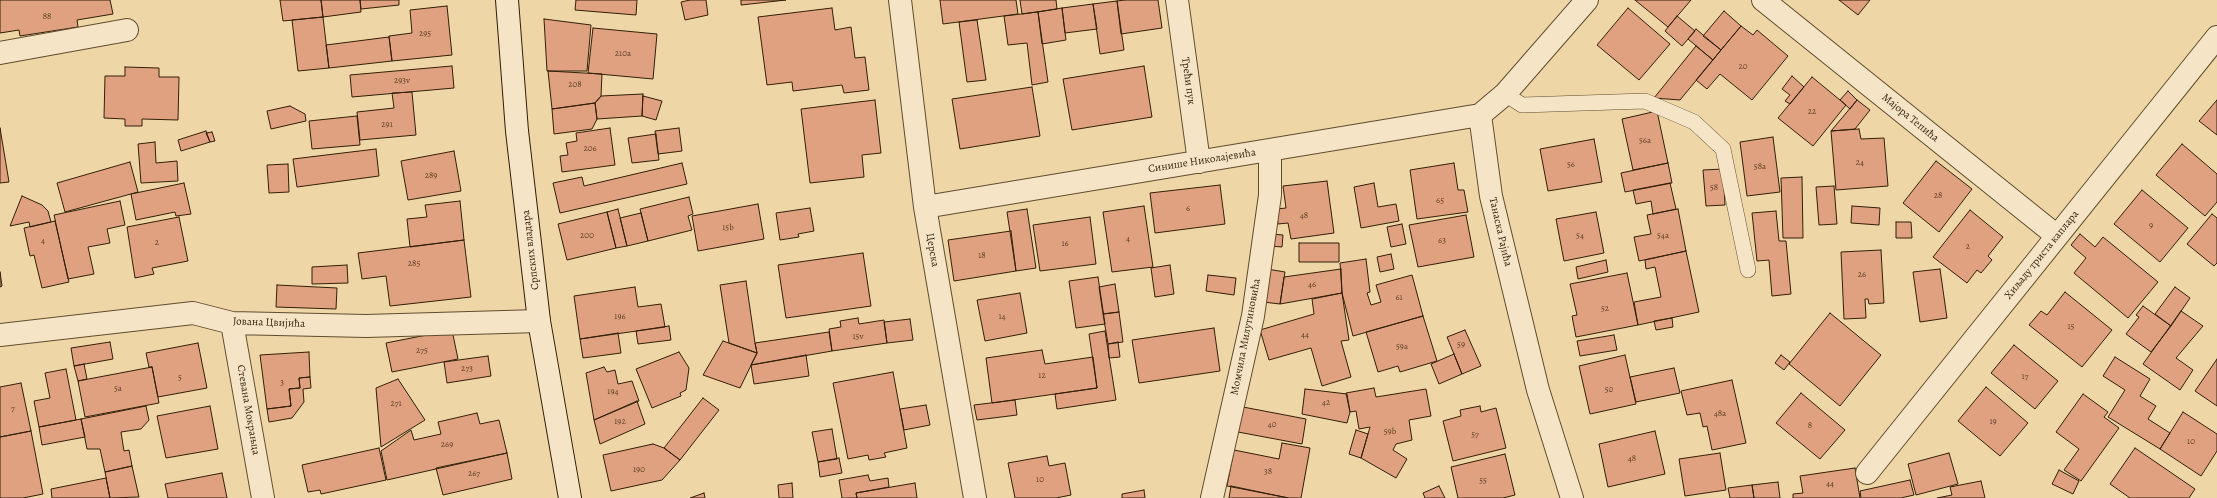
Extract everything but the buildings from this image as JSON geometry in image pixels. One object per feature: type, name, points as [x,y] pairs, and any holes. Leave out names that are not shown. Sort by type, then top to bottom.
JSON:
[{"type":"street","name":"Српских владара","points":[[507,0],[518,131],[539,321],[570,498]]},
{"type":"street","name":"Церска","points":[[900,0],[924,207],[975,498]]},
{"type":"street","name":"Трећи пук","points":[[1177,0],[1199,162]]},
{"type":"street","points":[[1480,116],[1505,94],[1587,0]]},
{"type":"street","name":"Мајора Тепића","points":[[1763,0],[2057,236]]},
{"type":"street","points":[[0,53],[127,30]]},
{"type":"street","name":"Хиљаду триста каплара","points":[[1867,473],[2217,37]]},
{"type":"street","name":"Синише Николајевића","points":[[924,207],[1480,116]]},
{"type":"street","name":"Танаска Рајића","points":[[1480,116],[1491,196],[1538,390],[1572,498]]},
{"type":"street","name":"Момчила Милутиновића","points":[[1212,498],[1253,316],[1270,195],[1270,150]]},
{"type":"street","name":"Јована Цвијића","points":[[0,335],[193,313],[232,323],[366,326],[539,321]]},
{"type":"street","name":"Стевана Мокрањца","points":[[232,323],[263,498]]},
{"type":"lane","points":[[1505,94],[1522,105],[1645,101],[1694,122],[1723,149],[1748,270]]}]
